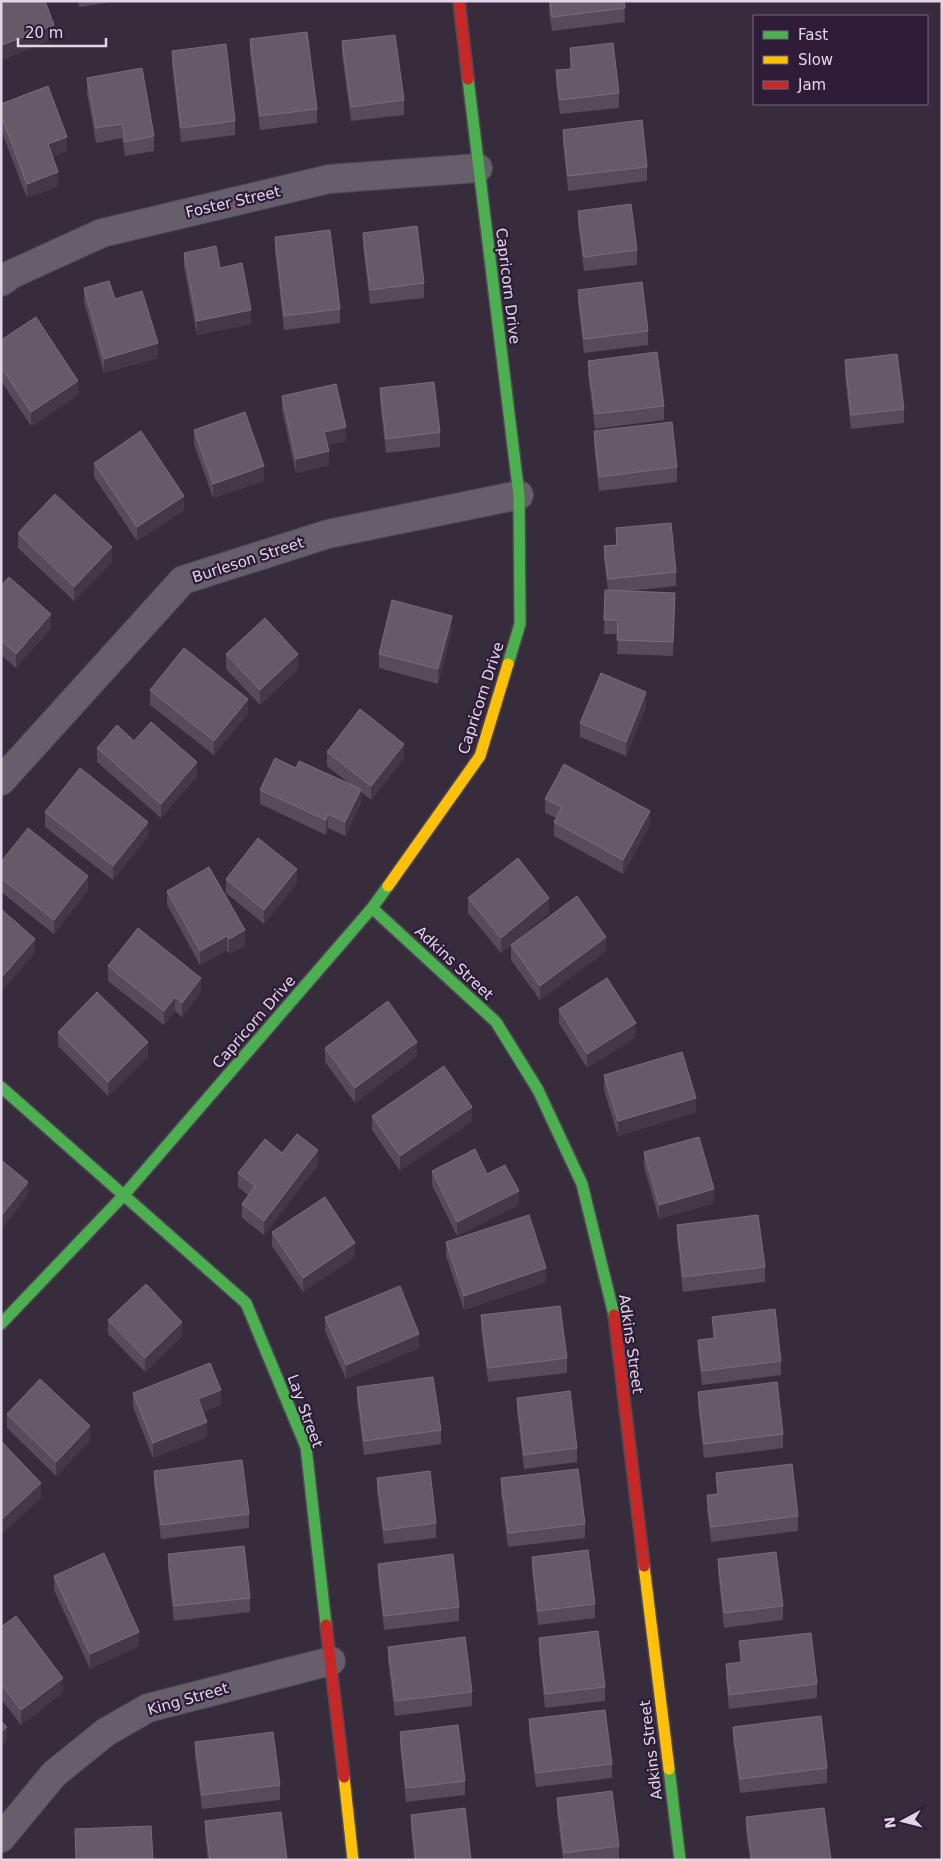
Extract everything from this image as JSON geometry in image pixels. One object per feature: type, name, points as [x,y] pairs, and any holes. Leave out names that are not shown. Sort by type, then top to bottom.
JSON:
[{"type":"street","name":"Capricorn Drive","points":[[1,1324],[124,1195],[372,908],[480,756],[520,624],[519,495],[459,1]]},
{"type":"street","name":"Foster Street","points":[[1,282],[12,274],[102,233],[329,179],[478,168]]},
{"type":"street","name":"Burleson Street","points":[[1,781],[183,580],[328,534],[519,495]]},
{"type":"street","name":"Adkins Street","points":[[372,908],[496,1022],[538,1090],[582,1184],[612,1307],[680,1860]]},
{"type":"street","name":"Lay Street","points":[[1,1087],[246,1304],[306,1447],[353,1860]]},
{"type":"street","name":"King Street","points":[[1,1838],[54,1774],[106,1732],[148,1708],[331,1661]]},
{"type":"building","points":[[1,1],[45,1],[54,25],[2,45]]},
{"type":"building","points":[[550,1],[624,1],[625,8],[552,17]]},
{"type":"building","points":[[307,32],[317,109],[260,116],[250,39]]},
{"type":"building","points":[[395,35],[404,100],[351,107],[342,41]]},
{"type":"building","points":[[613,43],[619,93],[560,100],[556,70],[572,69],[570,48]]},
{"type":"building","points":[[226,44],[235,121],[181,128],[172,51]]},
{"type":"building","points":[[142,68],[154,136],[125,142],[122,124],[96,128],[87,78]]},
{"type":"building","points":[[48,86],[67,137],[48,144],[58,172],[27,184],[1,115],[1,104]]},
{"type":"building","points":[[642,120],[647,167],[568,176],[563,130]]},
{"type":"building","points":[[631,204],[637,250],[584,257],[578,211]]},
{"type":"building","points":[[417,226],[424,283],[370,290],[363,233]]},
{"type":"building","points":[[330,230],[340,309],[284,316],[275,237]]},
{"type":"building","points":[[216,246],[220,268],[242,263],[251,310],[197,321],[184,253]]},
{"type":"building","points":[[109,281],[115,299],[142,291],[158,343],[104,359],[84,288]]},
{"type":"building","points":[[642,282],[648,331],[584,339],[578,290]]},
{"type":"building","points":[[36,317],[78,381],[31,412],[1,367],[1,340]]},
{"type":"building","points":[[657,352],[664,406],[595,414],[588,361]]},
{"type":"building","points":[[897,354],[904,409],[851,415],[845,360]]},
{"type":"building","points":[[434,382],[440,432],[386,439],[380,388]]},
{"type":"building","points":[[336,384],[346,427],[324,432],[329,451],[296,459],[282,396]]},
{"type":"building","points":[[245,412],[264,466],[213,484],[194,430]]},
{"type":"building","points":[[672,422],[677,467],[599,477],[594,431]]},
{"type":"building","points":[[141,431],[184,496],[137,527],[94,463]]},
{"type":"building","points":[[55,494],[112,547],[74,587],[18,533]]},
{"type":"building","points":[[671,523],[676,572],[608,579],[604,546],[617,545],[616,528]]},
{"type":"building","points":[[9,577],[51,614],[16,654],[1,640],[1,586]]},
{"type":"building","points":[[605,590],[675,593],[673,642],[617,640],[618,620],[604,620]]},
{"type":"building","points":[[392,600],[452,616],[438,669],[379,654]]},
{"type":"building","points":[[265,618],[298,654],[260,690],[226,654]]},
{"type":"building","points":[[184,648],[248,699],[214,741],[150,690]]},
{"type":"building","points":[[601,673],[646,692],[626,742],[580,723]]},
{"type":"building","points":[[360,709],[404,744],[371,786],[327,752]]},
{"type":"building","points":[[151,722],[197,762],[161,804],[97,748],[117,725],[134,741]]},
{"type":"building","points":[[275,758],[296,768],[299,761],[361,789],[345,822],[328,814],[326,820],[260,790]]},
{"type":"building","points":[[564,764],[650,811],[623,860],[554,822],[562,807],[545,799]]},
{"type":"building","points":[[80,768],[148,822],[113,866],[45,812]]},
{"type":"building","points":[[28,828],[88,876],[54,920],[1,878],[1,862]]},
{"type":"building","points":[[258,838],[297,869],[264,910],[226,879]]},
{"type":"building","points":[[518,858],[549,898],[501,938],[468,898]]},
{"type":"building","points":[[209,867],[245,930],[229,939],[227,936],[200,951],[167,891]]},
{"type":"building","points":[[577,896],[606,937],[540,986],[511,945]]},
{"type":"building","points":[[1,909],[35,939],[1,978]]},
{"type":"building","points":[[138,928],[201,978],[182,1003],[175,997],[164,1011],[108,966]]},
{"type":"building","points":[[607,978],[636,1023],[587,1054],[559,1009]]},
{"type":"building","points":[[97,992],[148,1042],[108,1082],[58,1032]]},
{"type":"building","points":[[388,1001],[417,1042],[355,1088],[325,1048]]},
{"type":"building","points":[[682,1052],[696,1098],[618,1121],[604,1075]]},
{"type":"building","points":[[444,1066],[472,1107],[400,1156],[372,1116]]},
{"type":"building","points":[[297,1134],[318,1150],[264,1221],[242,1204],[255,1186],[238,1173],[265,1139],[282,1153]]},
{"type":"building","points":[[699,1137],[714,1189],[659,1205],[644,1152]]},
{"type":"building","points":[[475,1149],[487,1174],[505,1165],[519,1191],[457,1222],[432,1171]]},
{"type":"building","points":[[1,1160],[28,1182],[1,1216]]},
{"type":"building","points":[[325,1197],[355,1243],[303,1278],[272,1232]]},
{"type":"building","points":[[529,1215],[546,1268],[464,1296],[446,1242]]},
{"type":"building","points":[[758,1215],[765,1267],[683,1277],[677,1225]]},
{"type":"building","points":[[146,1284],[182,1322],[145,1358],[108,1320]]},
{"type":"building","points":[[400,1286],[419,1334],[346,1365],[325,1317]]},
{"type":"building","points":[[560,1306],[567,1358],[488,1368],[481,1315]]},
{"type":"building","points":[[775,1309],[781,1361],[702,1371],[698,1340],[715,1338],[712,1317]]},
{"type":"building","points":[[210,1363],[221,1390],[198,1399],[207,1422],[153,1443],[133,1393]]},
{"type":"building","points":[[433,1377],[441,1430],[364,1441],[357,1387]]},
{"type":"building","points":[[40,1379],[90,1426],[56,1462],[7,1414]]},
{"type":"building","points":[[777,1382],[783,1434],[704,1444],[698,1392]]},
{"type":"building","points":[[570,1391],[577,1448],[524,1455],[517,1398]]},
{"type":"building","points":[[1,1441],[41,1483],[1,1520]]},
{"type":"building","points":[[242,1460],[249,1514],[161,1525],[154,1471]]},
{"type":"building","points":[[792,1464],[798,1516],[711,1527],[707,1495],[718,1494],[716,1473]]},
{"type":"building","points":[[578,1469],[585,1524],[508,1533],[501,1478]]},
{"type":"building","points":[[430,1471],[436,1523],[384,1530],[377,1478]]},
{"type":"building","points":[[244,1546],[250,1598],[174,1606],[168,1554]]},
{"type":"building","points":[[588,1550],[595,1604],[538,1611],[532,1557]]},
{"type":"building","points":[[776,1552],[783,1606],[724,1613],[718,1559]]},
{"type":"building","points":[[104,1553],[139,1632],[90,1654],[54,1576]]},
{"type":"building","points":[[453,1554],[459,1607],[384,1616],[378,1564]]},
{"type":"building","points":[[16,1616],[63,1678],[21,1710],[1,1684],[1,1627]]},
{"type":"building","points":[[598,1631],[605,1687],[545,1694],[539,1638]]},
{"type":"building","points":[[811,1633],[817,1684],[729,1695],[726,1664],[742,1662],[739,1641]]},
{"type":"building","points":[[465,1637],[472,1692],[395,1701],[388,1647]]},
{"type":"building","points":[[605,1710],[612,1764],[536,1773],[529,1719]]},
{"type":"building","points":[[821,1716],[827,1768],[740,1779],[733,1727]]},
{"type":"building","points":[[1,1721],[7,1727],[1,1732]]},
{"type":"building","points":[[458,1725],[465,1781],[406,1788],[400,1732]]},
{"type":"building","points":[[273,1732],[280,1785],[202,1795],[195,1742]]},
{"type":"building","points":[[612,1791],[619,1846],[564,1853],[557,1798]]},
{"type":"building","points":[[465,1808],[471,1860],[416,1860],[411,1815]]},
{"type":"building","points":[[824,1808],[831,1860],[752,1860],[746,1817]]},
{"type":"building","points":[[281,1812],[287,1860],[210,1860],[205,1821]]},
{"type":"building","points":[[151,1826],[153,1860],[76,1860],[75,1829]]},
{"type":"traffic: fast","points":[[468,79],[519,495],[520,624],[508,664]]},
{"type":"traffic: fast","points":[[1,1324],[124,1195],[372,908],[388,886]]},
{"type":"traffic: fast","points":[[372,908],[496,1022],[538,1090],[582,1184],[614,1315]]},
{"type":"traffic: fast","points":[[1,1087],[246,1303],[306,1447],[326,1625]]},
{"type":"traffic: fast","points":[[669,1769],[680,1860]]},
{"type":"traffic: slow","points":[[388,886],[480,756],[508,664]]},
{"type":"traffic: slow","points":[[644,1566],[669,1769]]},
{"type":"traffic: slow","points":[[344,1777],[353,1860]]},
{"type":"traffic: jam","points":[[459,1],[468,79]]},
{"type":"traffic: jam","points":[[614,1315],[644,1566]]},
{"type":"traffic: jam","points":[[326,1625],[344,1777]]}]
